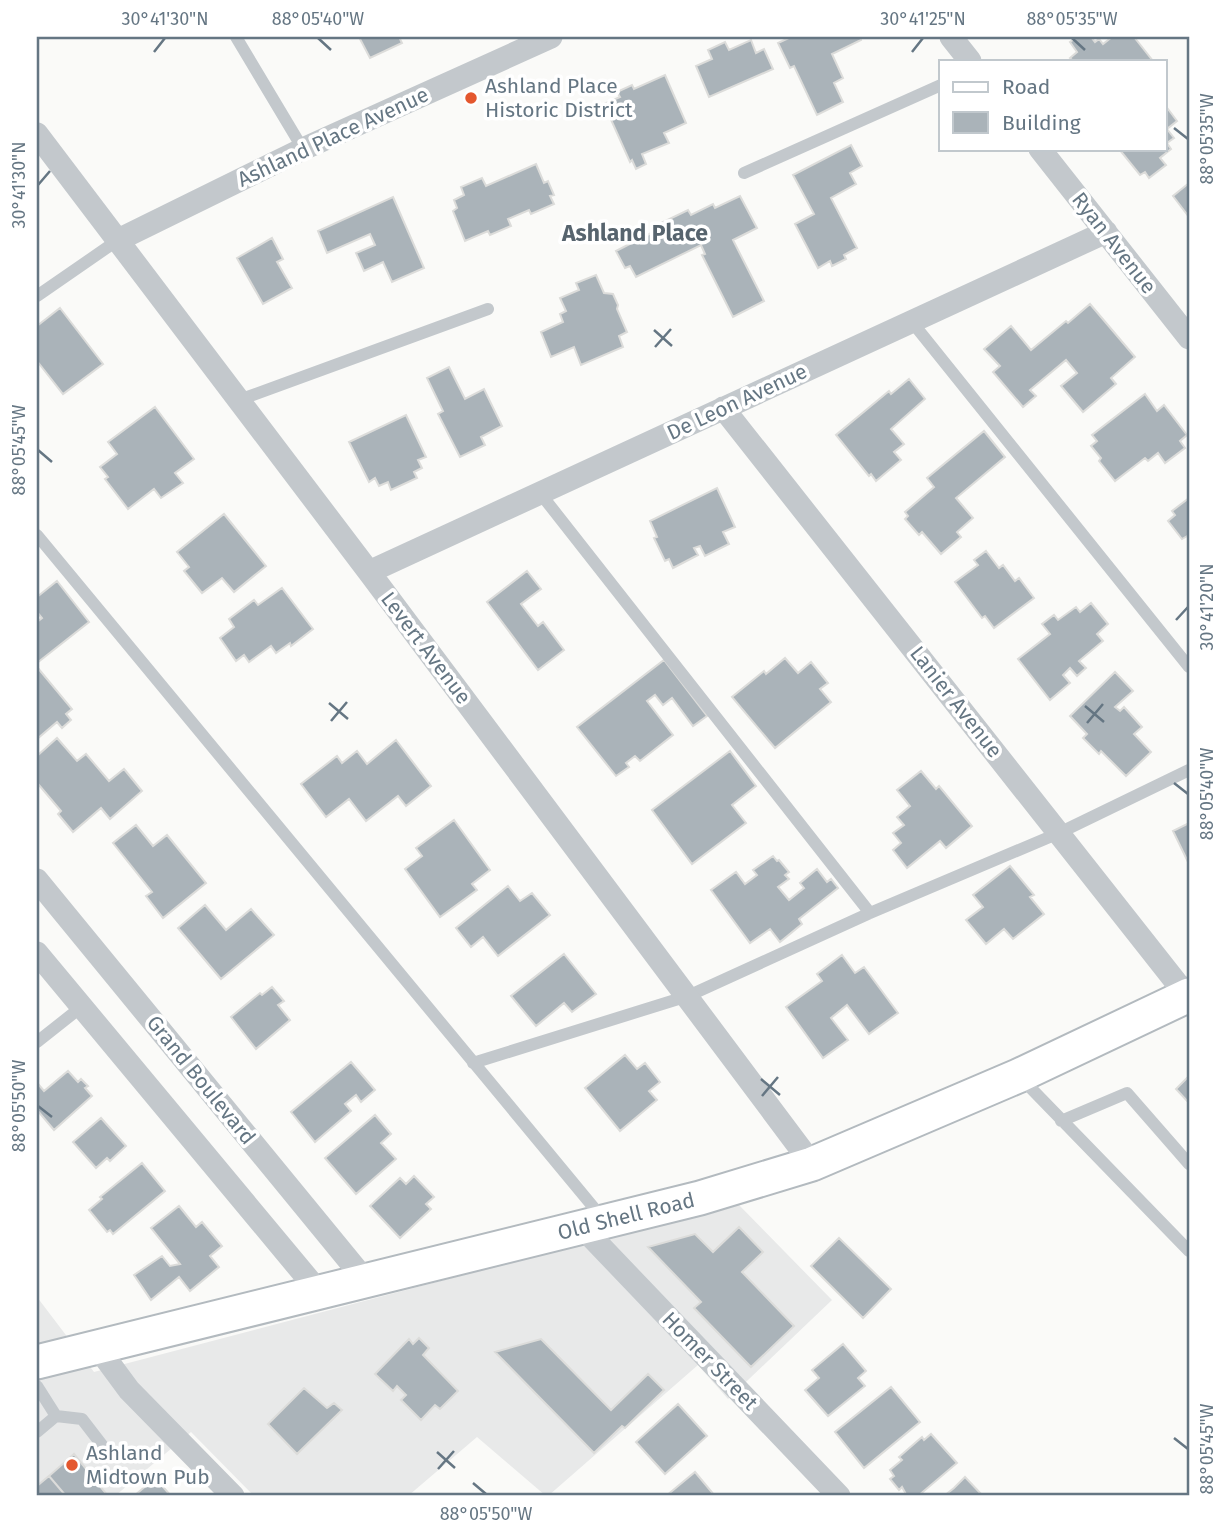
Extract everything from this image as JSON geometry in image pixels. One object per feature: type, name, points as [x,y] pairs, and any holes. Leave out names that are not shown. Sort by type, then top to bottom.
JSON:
[{"type":"street","name":"Ashland Place Avenue","points":[[118,240],[511,45],[551,37]]},
{"type":"street","points":[[951,37],[969,60]]},
{"type":"street","name":"Levert Avenue","points":[[37,134],[812,1164]]},
{"type":"street","name":"Ryan Avenue","points":[[1041,150],[1189,338]]},
{"type":"street","name":"De Leon Avenue","points":[[369,572],[1106,232]]},
{"type":"street","name":"Lanier Avenue","points":[[723,408],[1188,996]]},
{"type":"street","name":"Grand Boulevard","points":[[37,880],[365,1280]]},
{"type":"street","points":[[37,953],[318,1292]]},
{"type":"street","name":"Old Shell Road","points":[[37,1362],[699,1198],[812,1164],[1018,1076],[1188,996]]},
{"type":"street","name":"Homer Street","points":[[592,1223],[839,1496]]},
{"type":"street","points":[[98,1348],[129,1390],[233,1496]]},
{"type":"lane","points":[[236,37],[303,149]]},
{"type":"lane","points":[[744,173],[939,86]]},
{"type":"lane","points":[[37,296],[118,240]]},
{"type":"lane","points":[[239,400],[488,309]]},
{"type":"lane","points":[[912,322],[1189,667]]},
{"type":"lane","points":[[540,493],[870,913]]},
{"type":"lane","points":[[37,535],[473,1063],[592,1223]]},
{"type":"lane","points":[[473,1063],[688,996],[870,913],[1059,833],[1189,770]]},
{"type":"lane","points":[[37,1042],[80,1007]]},
{"type":"lane","points":[[1018,1076],[1189,1251]]},
{"type":"lane","points":[[1061,1121],[1127,1093],[1189,1164]]},
{"type":"lane","points":[[37,1386],[56,1416]]},
{"type":"lane","points":[[37,1432],[56,1416],[82,1419],[102,1445]]},
{"type":"shaded area","points":[[737,1203],[832,1300],[728,1399],[698,1365],[548,1496],[477,1437],[408,1496],[254,1496],[191,1432],[115,1496],[37,1496],[37,1297],[94,1372]]},
{"type":"building","points":[[359,37],[399,37],[402,43],[370,58]]},
{"type":"building","points":[[788,37],[860,37],[861,40],[832,54],[843,78],[834,83],[843,102],[817,115],[794,66],[790,68],[778,43]]},
{"type":"building","points":[[1077,37],[1091,37],[1095,42],[1099,39],[1103,44],[1112,37],[1134,37],[1152,60],[1072,60],[1070,58],[1077,52],[1070,42]]},
{"type":"building","points":[[751,40],[756,53],[764,49],[773,69],[709,97],[696,66],[712,59],[708,50],[725,42],[729,50]]},
{"type":"building","points":[[665,75],[686,123],[664,133],[669,143],[642,154],[646,164],[636,169],[632,160],[630,162],[604,104],[620,97],[617,92],[632,85],[634,89]]},
{"type":"building","points":[[1166,106],[1177,121],[1167,129],[1174,138],[1167,143],[1171,149],[1160,158],[1166,165],[1149,178],[1145,172],[1140,175],[1120,150],[1166,150]]},
{"type":"building","points":[[851,145],[862,166],[850,173],[856,184],[831,198],[857,248],[844,255],[846,259],[832,266],[830,261],[818,268],[795,224],[814,214],[793,175]]},
{"type":"building","points":[[536,164],[544,183],[548,181],[554,195],[550,196],[554,204],[531,214],[529,210],[508,219],[511,226],[490,235],[488,231],[465,241],[453,211],[457,208],[454,200],[464,195],[461,187],[482,178],[486,186]]},
{"type":"building","points":[[1189,183],[1189,217],[1173,196]]},
{"type":"building","points":[[740,196],[757,228],[733,240],[764,301],[733,317],[702,255],[705,254],[701,245],[636,277],[630,266],[625,268],[616,251],[659,229],[657,225],[688,210],[691,215],[713,204],[715,208]]},
{"type":"building","points":[[393,197],[424,268],[392,282],[383,262],[364,271],[356,253],[375,245],[370,234],[327,253],[318,231]]},
{"type":"building","points":[[272,238],[283,259],[277,262],[292,288],[263,304],[237,258]]},
{"type":"building","points":[[596,275],[604,293],[613,294],[618,305],[617,309],[627,332],[619,336],[623,347],[581,365],[574,347],[551,357],[541,332],[563,322],[560,314],[566,311],[560,298],[579,290],[576,283]]},
{"type":"building","points":[[1090,304],[1135,357],[1111,378],[1116,384],[1083,412],[1061,386],[1077,373],[1066,360],[1030,390],[1036,396],[1023,407],[993,372],[1000,366],[984,349],[1011,326],[1031,350]]},
{"type":"building","points":[[60,308],[103,364],[63,394],[37,361],[37,326]]},
{"type":"building","points":[[449,367],[465,399],[484,389],[502,426],[481,437],[485,445],[460,457],[438,414],[443,411],[427,378]]},
{"type":"building","points":[[909,379],[925,399],[891,429],[904,444],[894,452],[901,460],[876,481],[836,435],[889,391],[891,394]]},
{"type":"building","points":[[1145,394],[1157,411],[1164,405],[1187,435],[1180,441],[1185,448],[1165,463],[1158,453],[1148,461],[1145,458],[1115,481],[1091,446],[1097,441],[1092,435]]},
{"type":"building","points":[[155,407],[194,459],[175,473],[183,483],[161,498],[154,489],[128,509],[105,479],[108,477],[100,467],[117,454],[108,442]]},
{"type":"building","points":[[406,415],[426,457],[418,460],[422,468],[414,472],[417,478],[391,490],[388,482],[379,486],[375,478],[369,482],[349,442]]},
{"type":"building","points":[[984,431],[1005,457],[956,498],[973,518],[957,532],[961,537],[941,554],[922,532],[919,535],[905,519],[908,516],[905,512],[934,487],[927,478]]},
{"type":"building","points":[[717,488],[735,527],[723,532],[729,544],[705,556],[700,546],[694,548],[698,555],[673,568],[669,559],[665,561],[654,538],[657,537],[650,521]]},
{"type":"building","points":[[1189,498],[1189,535],[1182,539],[1168,521],[1175,515],[1172,511]]},
{"type":"building","points":[[224,514],[266,566],[234,592],[222,578],[202,593],[184,571],[189,567],[177,552]]},
{"type":"building","points":[[986,551],[999,568],[1003,565],[1015,581],[1019,578],[1034,598],[994,628],[985,616],[982,618],[955,582],[978,565],[974,560]]},
{"type":"building","points":[[527,571],[541,589],[521,604],[538,626],[543,622],[564,650],[538,670],[487,602]]},
{"type":"building","points":[[57,581],[89,622],[37,663],[37,622],[42,618],[37,612],[37,597]]},
{"type":"building","points":[[282,588],[313,629],[291,646],[290,643],[276,653],[271,646],[249,662],[244,655],[236,661],[220,638],[234,627],[229,619],[254,600],[258,605]]},
{"type":"building","points":[[1091,603],[1108,624],[1097,634],[1103,641],[1079,661],[1086,668],[1077,676],[1070,668],[1063,675],[1070,683],[1050,700],[1018,659],[1050,634],[1042,624],[1054,615],[1058,620],[1076,607],[1080,612]]},
{"type":"building","points":[[785,658],[798,673],[811,662],[828,683],[820,689],[831,702],[775,748],[732,697]]},
{"type":"building","points":[[664,660],[707,716],[693,726],[672,698],[663,705],[655,695],[647,701],[673,735],[640,761],[635,756],[626,763],[629,767],[616,776],[577,727]]},
{"type":"building","points":[[37,667],[72,709],[66,714],[71,720],[62,728],[57,722],[37,739]]},
{"type":"building","points":[[1115,672],[1133,691],[1115,707],[1120,711],[1124,707],[1142,727],[1134,734],[1151,752],[1126,776],[1101,751],[1099,754],[1083,738],[1087,734],[1070,716]]},
{"type":"building","points":[[57,738],[77,761],[86,754],[109,781],[124,769],[142,791],[110,819],[101,808],[73,832],[58,814],[61,811],[39,785],[37,787],[37,756]]},
{"type":"building","points":[[396,740],[431,786],[406,806],[398,796],[366,821],[349,799],[326,817],[301,784],[337,756],[342,763],[357,751],[367,764]]},
{"type":"building","points":[[730,751],[756,786],[732,805],[746,823],[692,864],[652,810]]},
{"type":"building","points":[[921,771],[936,789],[939,786],[972,826],[946,848],[940,841],[907,868],[893,850],[901,843],[893,833],[904,825],[897,817],[910,806],[897,790]]},
{"type":"building","points":[[454,820],[490,870],[472,884],[477,890],[440,917],[405,869],[422,856],[416,848]]},
{"type":"building","points":[[1189,823],[1189,864],[1173,831]]},
{"type":"building","points":[[136,825],[153,846],[167,835],[206,883],[163,918],[146,896],[152,892],[113,843]]},
{"type":"building","points":[[773,856],[789,872],[785,875],[789,879],[778,887],[789,900],[804,888],[800,883],[817,869],[827,882],[831,879],[838,888],[799,919],[802,924],[780,942],[770,929],[750,943],[711,890],[736,872],[745,884],[757,875],[753,870]]},
{"type":"building","points":[[1010,866],[1034,895],[1030,897],[1044,914],[1013,939],[1004,929],[986,944],[966,920],[983,907],[973,895]]},
{"type":"building","points":[[508,886],[520,901],[532,893],[550,915],[498,956],[483,937],[471,947],[456,928]]},
{"type":"building","points":[[205,905],[226,930],[251,909],[274,935],[221,979],[178,928]]},
{"type":"building","points":[[564,954],[596,994],[572,1012],[564,1003],[536,1026],[511,996]]},
{"type":"building","points":[[842,955],[855,973],[864,967],[898,1013],[869,1034],[847,1005],[831,1018],[848,1040],[823,1058],[786,1007],[822,981],[817,974]]},
{"type":"building","points":[[272,987],[284,1001],[278,1005],[290,1020],[256,1049],[231,1017],[260,993],[262,995]]},
{"type":"building","points":[[625,1055],[637,1069],[645,1063],[660,1082],[649,1091],[657,1100],[620,1131],[585,1088]]},
{"type":"building","points":[[351,1062],[375,1090],[361,1102],[356,1095],[345,1104],[351,1111],[315,1142],[291,1112]]},
{"type":"building","points":[[68,1071],[78,1082],[81,1079],[88,1086],[85,1088],[92,1096],[54,1130],[37,1110],[37,1087],[39,1085],[44,1091]]},
{"type":"building","points":[[1189,1076],[1189,1103],[1176,1089]]},
{"type":"building","points":[[375,1115],[391,1134],[381,1143],[396,1159],[356,1194],[325,1158]]},
{"type":"building","points":[[101,1118],[126,1146],[110,1161],[107,1158],[96,1168],[73,1142]]},
{"type":"building","points":[[142,1163],[165,1191],[113,1234],[110,1230],[107,1232],[89,1210],[102,1199],[100,1197]]},
{"type":"building","points":[[414,1176],[434,1197],[426,1204],[431,1209],[400,1238],[370,1206],[400,1178],[406,1184]]},
{"type":"building","points":[[179,1206],[196,1227],[202,1222],[222,1246],[210,1256],[219,1267],[190,1291],[179,1277],[151,1300],[134,1275],[162,1256],[170,1266],[180,1264],[151,1228]]},
{"type":"building","points":[[739,1227],[763,1252],[742,1272],[794,1326],[751,1367],[694,1308],[701,1302],[648,1247],[695,1234],[713,1252]]},
{"type":"building","points":[[839,1238],[891,1289],[863,1318],[811,1266]]},
{"type":"building","points":[[419,1338],[429,1348],[423,1355],[458,1391],[440,1409],[435,1405],[421,1420],[401,1400],[406,1395],[397,1386],[393,1391],[375,1374],[409,1339],[413,1344]]},
{"type":"building","points":[[541,1339],[611,1410],[648,1374],[664,1390],[625,1428],[622,1426],[594,1453],[495,1352]]},
{"type":"building","points":[[843,1344],[866,1371],[858,1378],[865,1386],[828,1416],[805,1390],[819,1378],[812,1370]]},
{"type":"building","points":[[891,1387],[920,1422],[864,1468],[835,1432]]},
{"type":"building","points":[[304,1388],[327,1408],[334,1403],[342,1410],[297,1454],[268,1424]]},
{"type":"building","points":[[678,1404],[707,1436],[665,1474],[636,1442]]},
{"type":"building","points":[[931,1434],[957,1463],[918,1496],[907,1496],[902,1487],[899,1490],[890,1479],[894,1476],[890,1470],[902,1460],[899,1457],[922,1437],[924,1440]]},
{"type":"building","name":"Ashland Midtown Pub","points":[[74,1454],[108,1496],[66,1496],[49,1476]]},
{"type":"building","points":[[695,1472],[715,1496],[666,1496]]},
{"type":"building","points":[[49,1476],[66,1496],[37,1496],[37,1486]]},
{"type":"building","points":[[965,1477],[983,1496],[944,1496],[954,1488]]},
{"type":"building","points":[[158,1481],[171,1496],[134,1496],[148,1484],[151,1487]]},
{"type":"place","name":"Ashland Place Historic District","points":[[471,98]]},
{"type":"place","name":"Ashland Midtown Pub","points":[[72,1465]]},
{"type":"district","name":"Ashland Place","points":[[635,233]]}]
